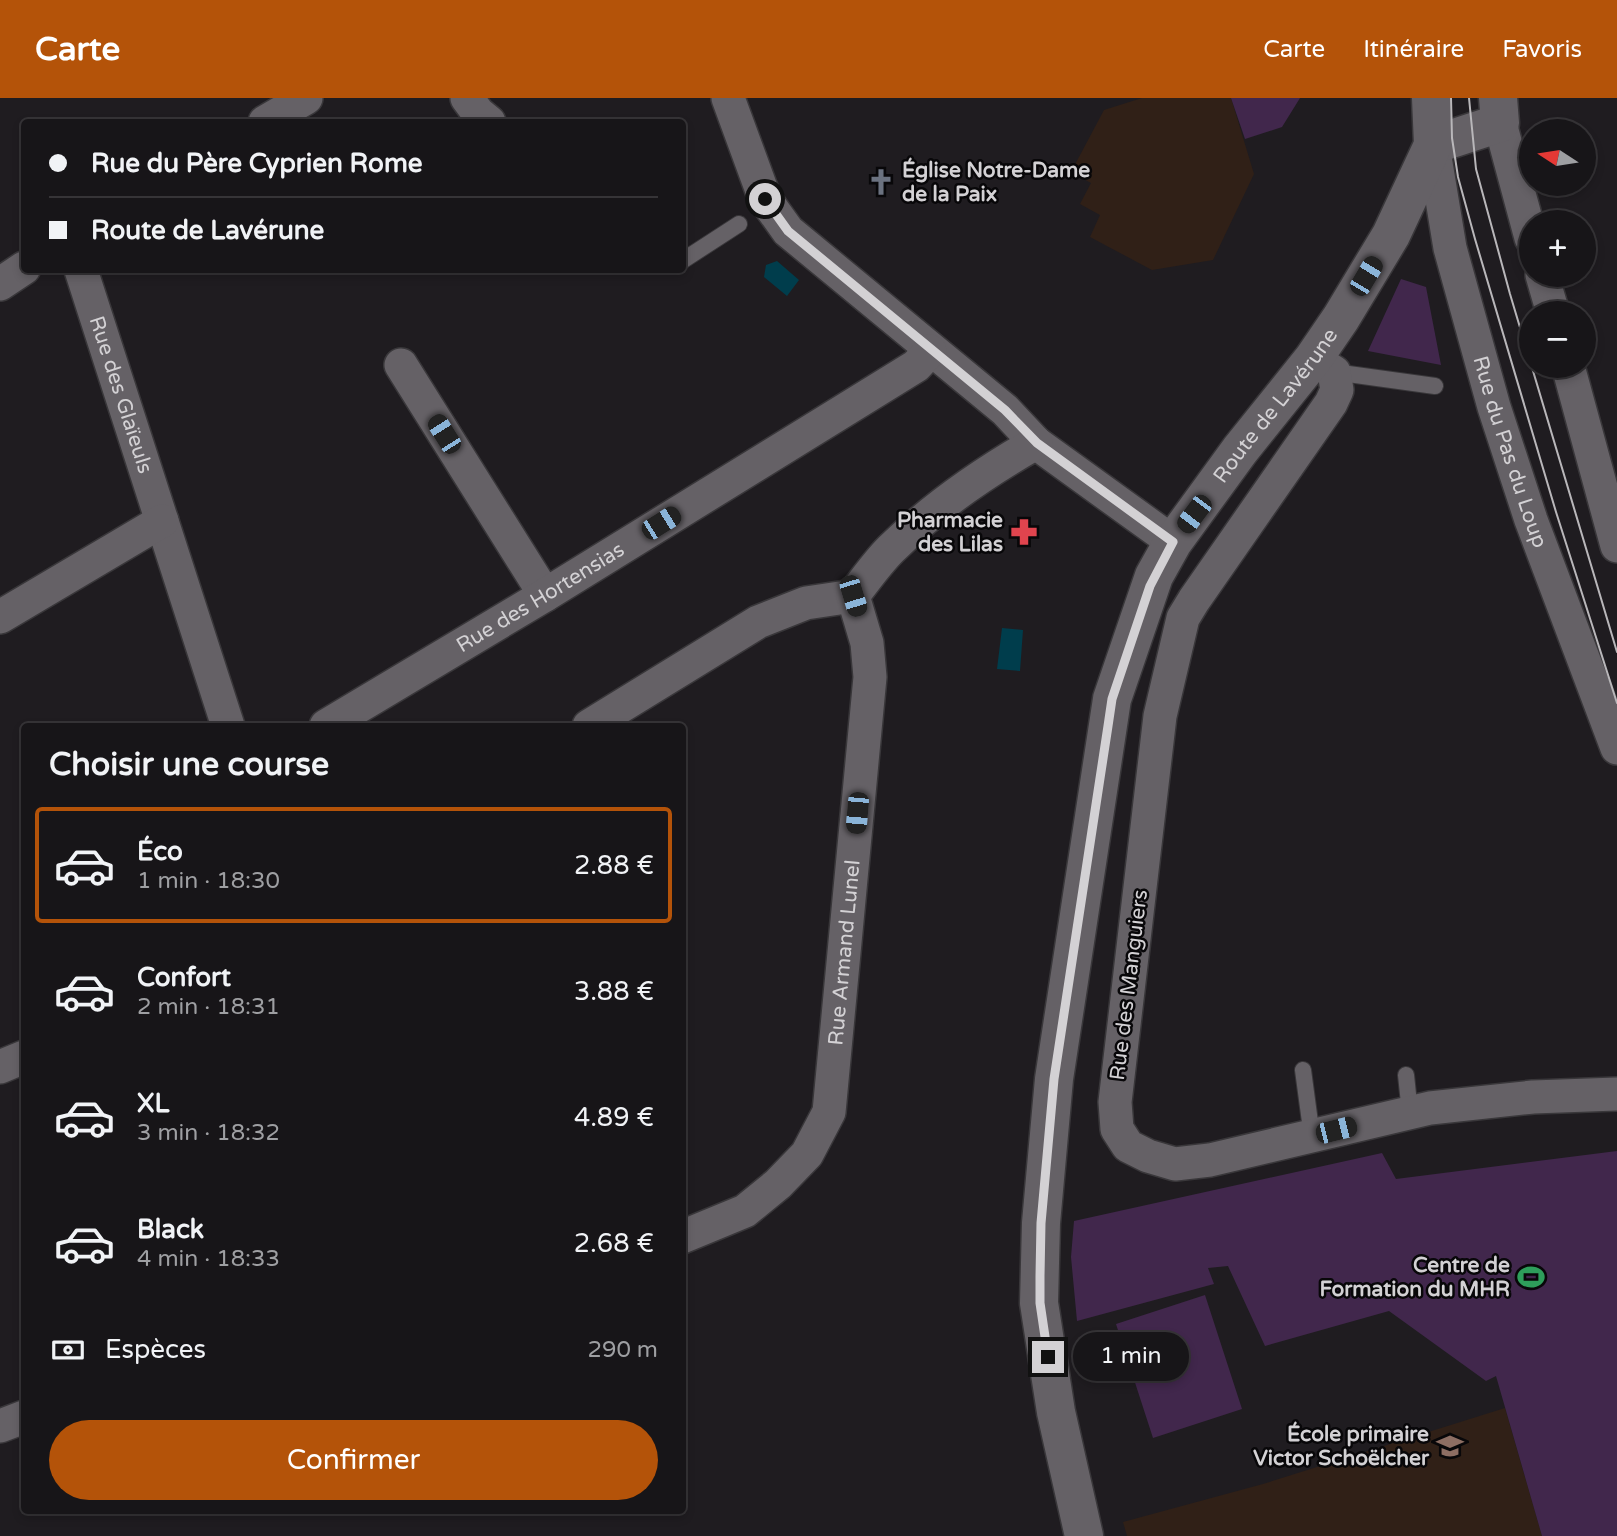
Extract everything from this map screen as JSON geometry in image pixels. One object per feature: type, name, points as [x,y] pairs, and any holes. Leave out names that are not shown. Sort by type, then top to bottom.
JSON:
[{"type":"street","points":[[270,119],[306,98]]},
{"type":"street","points":[[467,98],[485,119]]},
{"type":"street","points":[[728,98],[765,199],[788,231],[930,351],[1005,410],[1037,443],[1173,542]]},
{"type":"street","name":"Route de Lavérune","points":[[1084,1536],[1056,1412],[1040,1303],[1041,1223],[1054,1079],[1112,699],[1154,576],[1173,542],[1240,450],[1324,365],[1341,318],[1391,235],[1433,145],[1431,98]]},
{"type":"street","points":[[1433,145],[1499,111],[1524,210]]},
{"type":"street","name":"Rue du Pas du Loup","points":[[1433,145],[1450,248],[1494,407],[1545,558],[1617,748]]},
{"type":"street","points":[[0,284],[21,270]]},
{"type":"street","name":"Rue des Glaïeuls","points":[[82,273],[227,723]]},
{"type":"street","name":"Rue des Hortensias","points":[[331,723],[545,595],[916,366],[930,351]]},
{"type":"street","points":[[401,365],[545,595]]},
{"type":"street","name":"Rue des Manguiers","points":[[1324,365],[1337,390],[1331,403],[1183,618],[1160,716],[1115,1102],[1117,1129],[1128,1146],[1147,1156],[1175,1164],[1210,1160],[1410,1112],[1474,1102],[1617,1094]]},
{"type":"street","points":[[1571,378],[1617,546]]},
{"type":"street","points":[[594,723],[758,622],[806,603],[853,596],[890,550],[948,502],[1037,443]]},
{"type":"street","points":[[0,617],[162,521]]},
{"type":"street","name":"Rue Armand Lunel","points":[[686,1235],[745,1211],[778,1184],[807,1154],[829,1112],[870,677],[867,643],[853,596]]},
{"type":"street","points":[[0,1067],[21,1059]]},
{"type":"street","points":[[0,1426],[21,1418]]},
{"type":"lane","points":[[686,258],[739,224]]},
{"type":"lane","points":[[1324,365],[1435,386]]},
{"type":"lane","points":[[1303,1070],[1312,1137]]},
{"type":"lane","points":[[1406,1075],[1410,1112]]},
{"type":"shaded area","points":[[1142,98],[1231,98],[1254,174],[1213,260],[1152,270],[1090,237],[1100,215],[1080,204],[1091,183],[1071,172],[1104,110]]},
{"type":"shaded area","points":[[1231,98],[1300,98],[1282,127],[1245,139]]},
{"type":"shaded area","points":[[1401,279],[1426,287],[1441,365],[1368,351]]},
{"type":"shaded area","points":[[1617,1151],[1617,1536],[1542,1536],[1496,1376],[1486,1381],[1389,1311],[1265,1346],[1228,1266],[1208,1268],[1214,1284],[1077,1321],[1071,1257],[1074,1221],[1382,1153],[1396,1179]]},
{"type":"shaded area","points":[[1205,1295],[1242,1409],[1153,1438],[1116,1324]]},
{"type":"shaded area","name":"École primaire Victor Schoëlcher","points":[[1505,1408],[1542,1536],[1127,1536],[1123,1522],[1263,1484]]},
{"type":"water","points":[[777,261],[799,280],[787,296],[764,277],[766,265]]},
{"type":"water","points":[[1002,628],[1023,630],[1020,671],[997,669]]},
{"type":"tram line","points":[[1451,98],[1452,138],[1458,177],[1475,239],[1556,512],[1617,703]]},
{"type":"tram line","points":[[1469,98],[1476,169],[1510,294],[1617,652]]},
{"type":"place","name":"Église Notre-Dame de la Paix","points":[[881,182]]},
{"type":"place","name":"Pharmacie des Lilas","points":[[1024,532]]},
{"type":"place","name":"Centre de Formation du MHR","points":[[1531,1277]]},
{"type":"place","name":"École primaire Victor Schoëlcher","points":[[1450,1446]]},
{"type":"route","points":[[765,199],[788,231],[930,351],[1005,410],[1037,443],[1173,542],[1150,586],[1112,699],[1054,1079],[1041,1223],[1040,1303],[1048,1357]]}]
